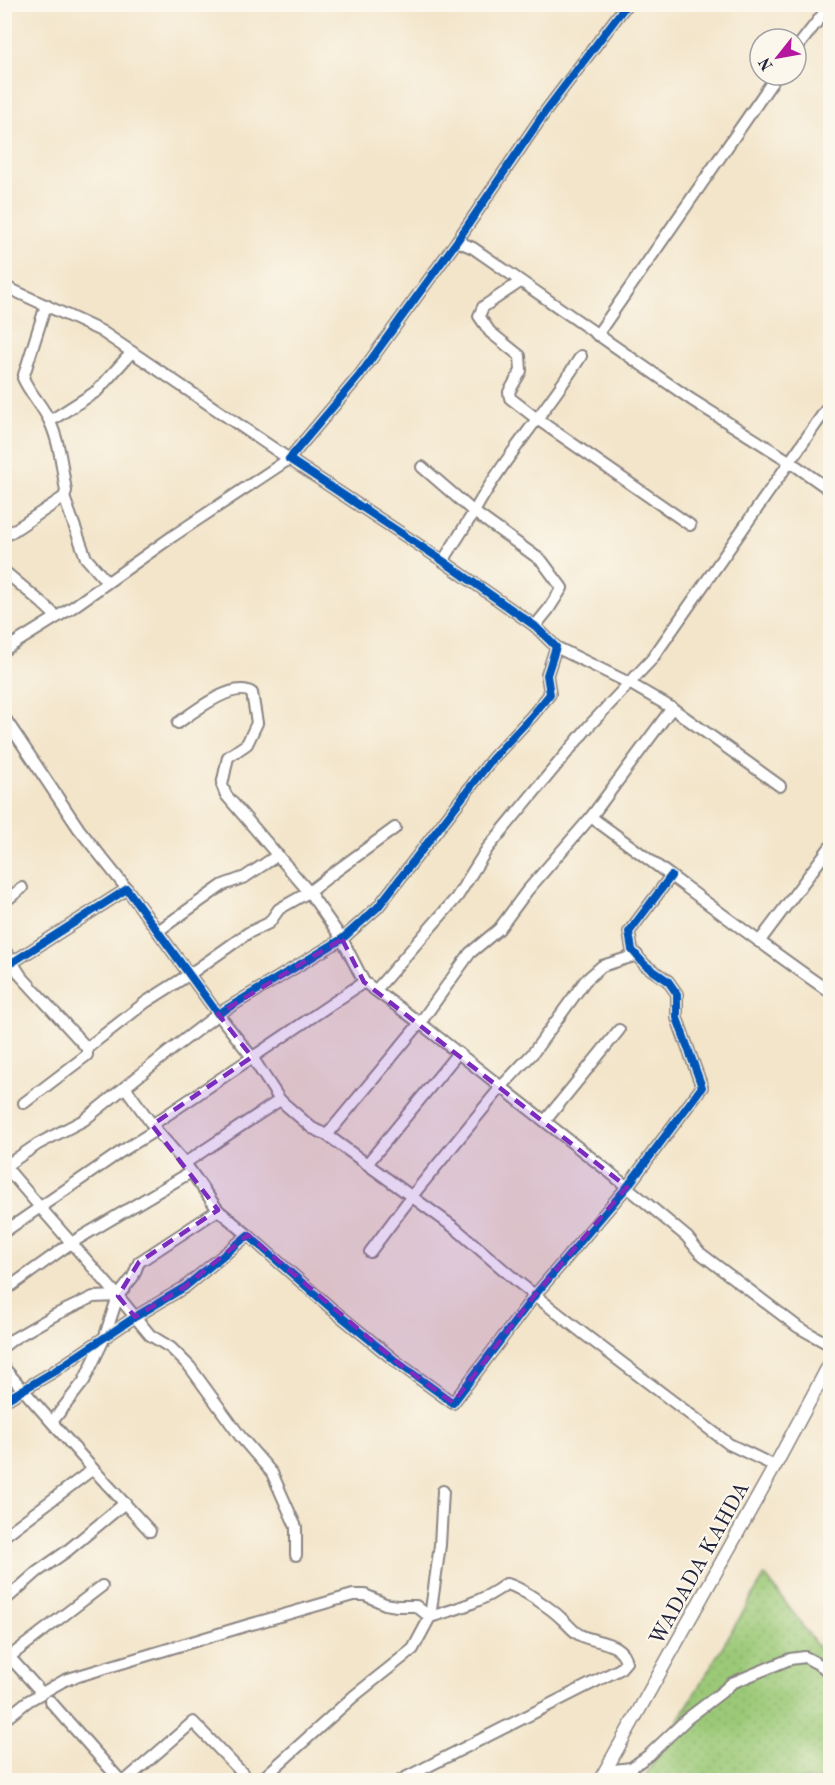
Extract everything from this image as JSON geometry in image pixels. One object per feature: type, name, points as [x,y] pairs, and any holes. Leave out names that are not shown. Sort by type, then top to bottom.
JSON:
[{"type":"main road","name":"WADADA KAHDA","points":[[603,1776],[831,1363]]},
{"type":"street","points":[[4,650],[57,617],[173,536],[290,459],[359,375],[457,241],[545,112],[627,4]]},
{"type":"street","points":[[808,34],[831,5]]},
{"type":"street","points":[[597,335],[769,87]]},
{"type":"street","points":[[457,241],[473,248],[692,400],[831,490]]},
{"type":"street","points":[[520,282],[483,307],[479,316],[490,332],[520,356],[521,371],[509,392],[510,398],[690,525]]},
{"type":"street","points":[[4,286],[100,331],[443,561],[535,626],[556,647],[629,683],[672,708],[780,786]]},
{"type":"street","points":[[4,537],[64,497],[66,491],[58,444],[50,421],[23,378],[46,305]]},
{"type":"street","points":[[50,421],[97,391],[132,352]]},
{"type":"street","points":[[443,561],[581,356]]},
{"type":"street","points":[[376,990],[457,897],[487,849],[589,726],[652,659],[831,404]]},
{"type":"street","points":[[422,468],[474,512],[542,561],[562,588],[535,626]]},
{"type":"street","points":[[64,497],[86,558],[107,582]]},
{"type":"street","points":[[4,571],[57,617]]},
{"type":"street","points":[[296,1555],[296,1527],[272,1473],[240,1436],[190,1367],[171,1348],[150,1335],[5,1166],[38,1144],[84,1120],[218,1014],[342,939],[378,907],[492,759],[550,693],[546,675],[556,647]]},
{"type":"street","points":[[178,723],[208,701],[239,690],[246,689],[252,693],[257,723],[247,744],[228,757],[222,785],[226,795],[309,892],[342,939],[364,982],[420,1023],[627,1187],[687,1238],[700,1253],[798,1327],[831,1345]]},
{"type":"street","points":[[327,1135],[420,1023],[470,953],[499,929],[527,891],[591,817],[672,708]]},
{"type":"street","points":[[4,717],[79,829],[127,889],[252,1057],[280,1100],[312,1128],[327,1135],[455,1228],[584,1334],[729,1444],[775,1466]]},
{"type":"street","points":[[591,817],[759,942],[831,992]]},
{"type":"street","points":[[87,1048],[146,1002],[248,933],[268,923],[279,909],[309,892],[395,828]]},
{"type":"street","points":[[759,942],[831,847]]},
{"type":"street","points":[[158,931],[223,885],[245,877],[278,855]]},
{"type":"street","points":[[125,1088],[154,1128],[188,1167],[218,1210],[333,1310],[398,1363],[453,1403],[535,1295],[627,1187],[702,1087],[678,1018],[677,994],[668,981],[645,965],[632,950],[629,932],[671,876]]},
{"type":"street","points":[[4,902],[22,888]]},
{"type":"street","points":[[13,962],[127,889]]},
{"type":"street","points":[[4,949],[21,975],[87,1048],[87,1055],[24,1102]]},
{"type":"street","points":[[370,1252],[412,1196],[501,1087],[533,1053],[585,981],[602,966],[637,955]]},
{"type":"street","points":[[4,1232],[122,1151],[252,1057],[364,982]]},
{"type":"street","points":[[545,1121],[619,1030]]},
{"type":"street","points":[[367,1164],[458,1053]]},
{"type":"street","points":[[4,1291],[71,1243],[188,1167],[280,1100]]},
{"type":"street","points":[[52,1422],[84,1381],[104,1339],[118,1296],[133,1277],[139,1262],[218,1210]]},
{"type":"street","points":[[4,1401],[185,1287],[248,1235]]},
{"type":"street","points":[[4,1346],[55,1315],[93,1297],[118,1296]]},
{"type":"street","points":[[4,1368],[150,1531]]},
{"type":"street","points":[[4,1536],[93,1469]]},
{"type":"street","points":[[261,1780],[354,1696],[413,1649],[430,1617],[440,1545],[442,1491]]},
{"type":"street","points":[[4,1600],[125,1503]]},
{"type":"street","points":[[401,1780],[620,1669],[626,1662],[617,1647],[581,1635],[546,1606],[513,1585],[506,1584],[492,1594],[459,1609],[430,1617]]},
{"type":"street","points":[[42,1693],[6,1656],[102,1586]]},
{"type":"street","points":[[4,1720],[28,1701],[65,1680],[353,1595],[365,1595],[385,1604],[416,1606],[430,1617]]},
{"type":"street","points":[[603,1776],[631,1768],[732,1683],[790,1659],[805,1657],[831,1674]]},
{"type":"street","points":[[50,1701],[120,1780]]},
{"type":"street","points":[[126,1780],[193,1722],[249,1780]]},
{"type":"highlighted area","points":[[342,939],[364,982],[627,1187],[535,1295],[453,1403],[398,1363],[248,1235],[185,1287],[135,1317],[118,1296],[139,1262],[218,1210],[152,1125],[252,1057],[218,1014]]},
{"type":"green space","points":[[765,1575],[830,1663],[830,1780],[643,1780]]},
{"type":"cycle path","points":[[13,962],[127,889],[218,1014],[342,939],[378,907],[492,759],[550,694],[547,675],[556,647],[535,626],[443,561],[289,459],[359,376],[457,241],[545,112],[627,4]]},
{"type":"cycle path","points":[[4,1401],[185,1287],[248,1235],[333,1310],[398,1363],[453,1403],[535,1295],[627,1187],[702,1087],[677,1018],[677,994],[668,981],[645,965],[632,950],[629,932],[671,876]]}]
